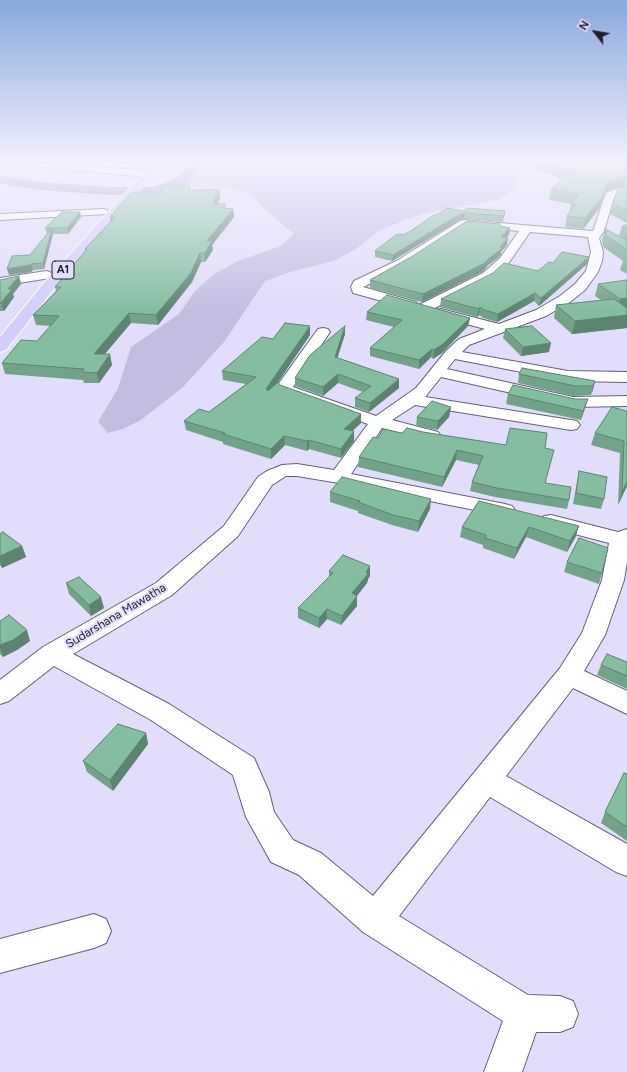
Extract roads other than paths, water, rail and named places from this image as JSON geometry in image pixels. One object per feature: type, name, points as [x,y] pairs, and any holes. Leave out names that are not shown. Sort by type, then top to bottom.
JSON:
[{"type":"highway","name":"A1","points":[[0,330],[46,275],[108,212]]},
{"type":"highway","name":"A1","points":[[0,347],[108,212]]},
{"type":"street","points":[[0,216],[17,217],[108,212]]},
{"type":"street","points":[[339,477],[378,422],[422,391],[451,354],[464,342],[541,313],[565,299],[580,287],[592,272],[596,261],[597,252],[593,238],[600,234],[606,212]]},
{"type":"street","points":[[4,229],[17,217]]},
{"type":"street","points":[[500,329],[358,290],[357,287],[359,284],[402,263],[464,223],[600,234]]},
{"type":"street","points":[[424,308],[486,276],[504,261],[527,228]]},
{"type":"street","points":[[0,282],[46,275]]},
{"type":"street","points":[[323,332],[285,386],[287,390],[378,422],[422,434],[451,439]]},
{"type":"street","points":[[451,354],[568,376],[627,377]]},
{"type":"street","points":[[438,372],[573,402],[627,417]]},
{"type":"street","points":[[410,400],[572,424]]},
{"type":"street","points":[[573,402],[627,401]]},
{"type":"street","name":"Sudarshana Mawatha","points":[[0,694],[52,654],[164,589],[231,531],[265,481],[282,470],[296,470],[339,477],[529,516],[624,538]]},
{"type":"street","points":[[375,920],[569,675],[596,628],[614,580],[624,538]]},
{"type":"street","points":[[52,654],[160,712],[244,767],[254,792],[261,817],[282,851],[310,864],[375,920],[524,1013],[560,1014]]},
{"type":"street","points":[[569,675],[627,703]]},
{"type":"street","points":[[486,779],[627,862]]},
{"type":"street","points":[[0,956],[94,931]]},
{"type":"street","points":[[503,1072],[524,1013]]}]
